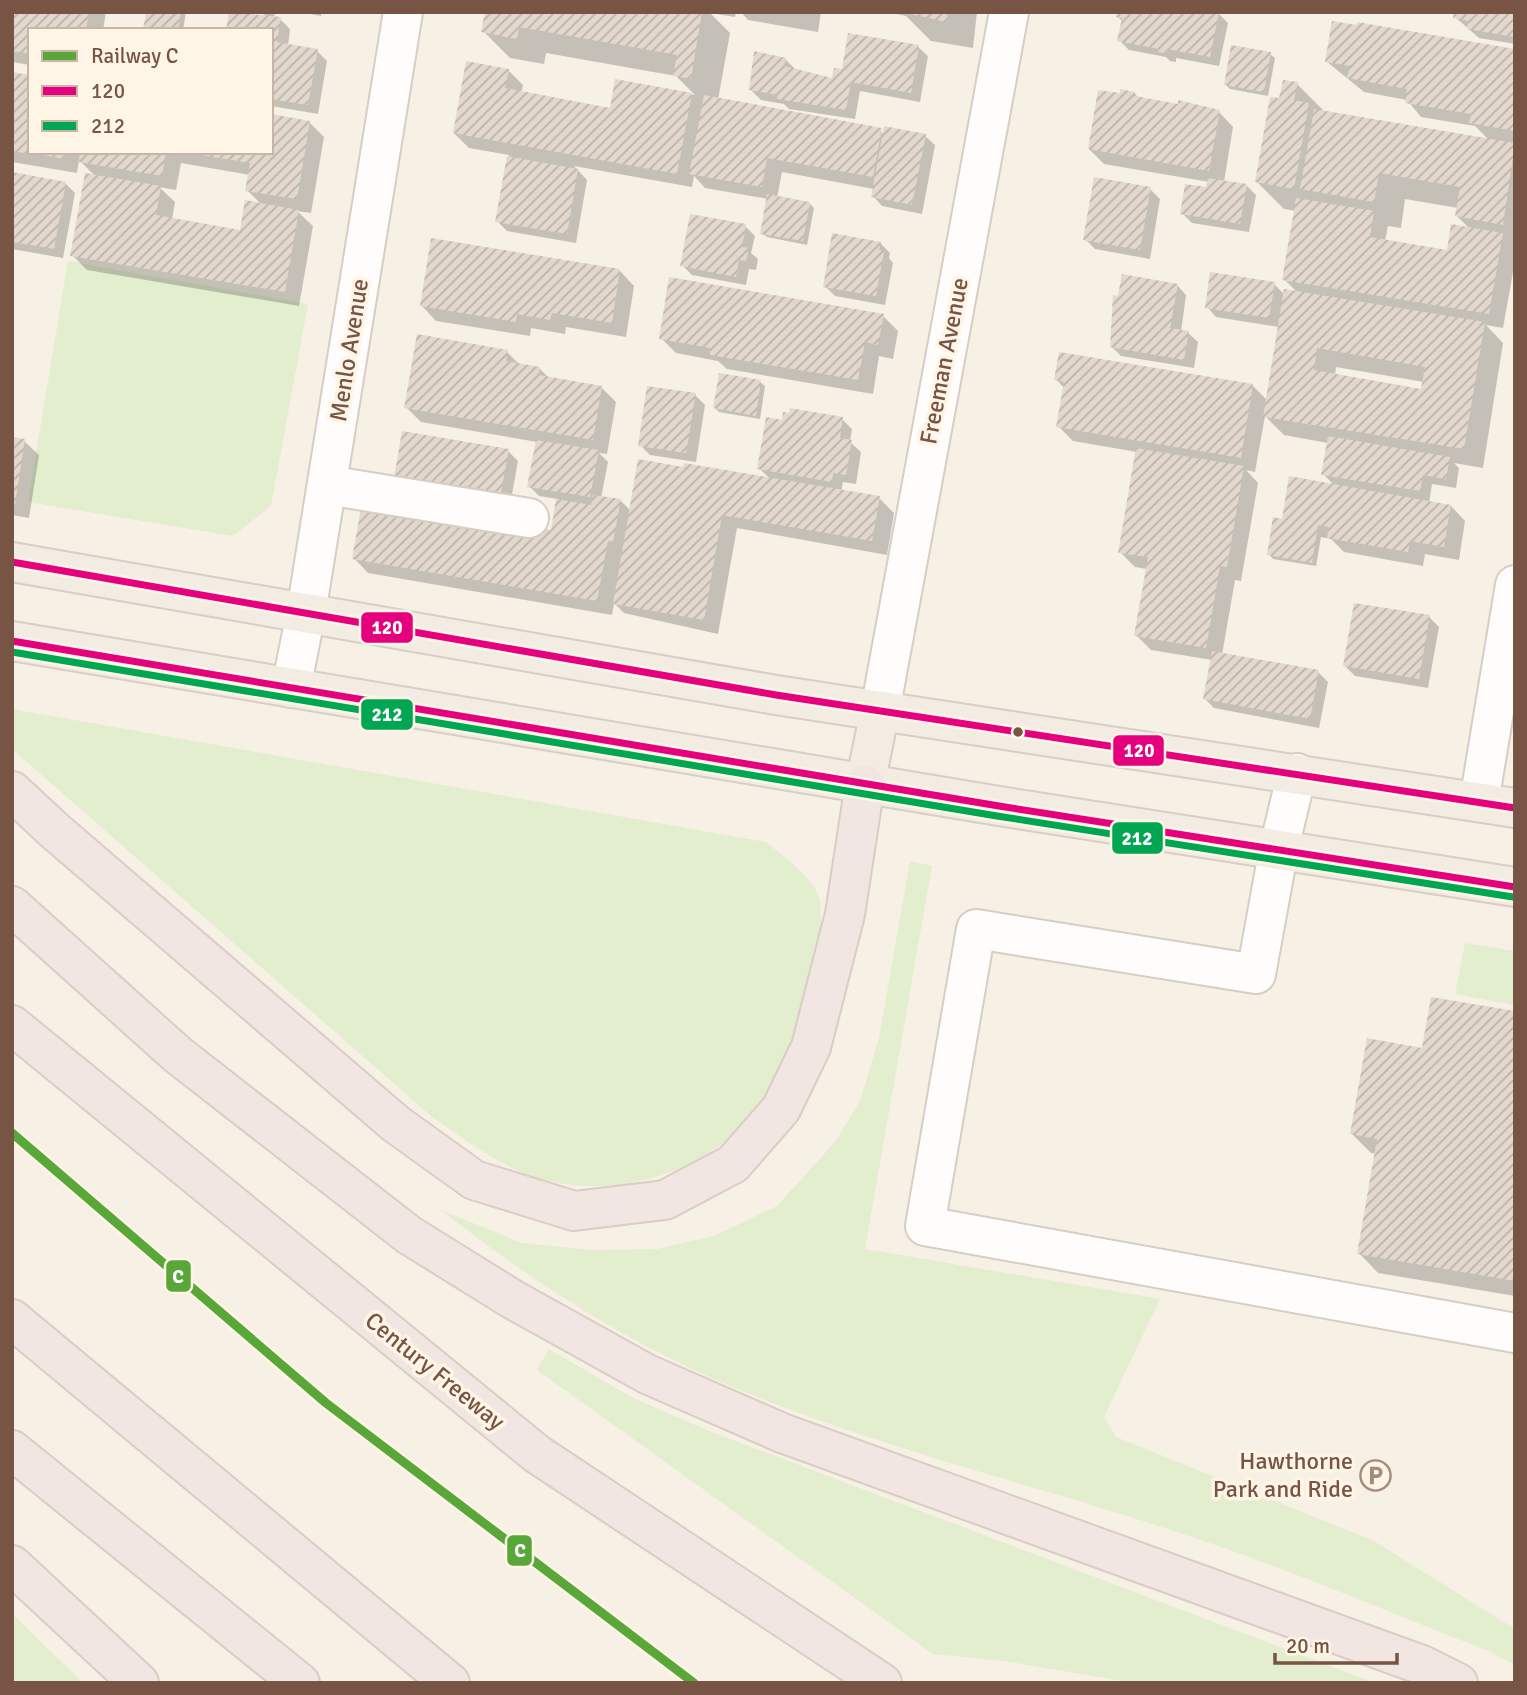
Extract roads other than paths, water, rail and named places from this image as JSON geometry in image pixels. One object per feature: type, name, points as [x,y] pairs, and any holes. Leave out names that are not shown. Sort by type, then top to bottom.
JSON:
[{"type":"highway","points":[[12,791],[396,1124],[474,1181],[574,1210],[665,1200],[733,1164],[781,1109],[811,1047],[845,914],[865,784]]},
{"type":"highway","points":[[12,906],[178,1055],[408,1235],[512,1299],[647,1374],[782,1433],[1422,1665],[1458,1683]]},
{"type":"highway","name":"Century Freeway","points":[[12,1025],[537,1454],[882,1683]]},
{"type":"highway","points":[[12,1319],[450,1683]]},
{"type":"highway","points":[[12,1450],[300,1683]]},
{"type":"highway","points":[[12,1565],[139,1683]]},
{"type":"main road","points":[[12,562],[880,711],[1497,805]]},
{"type":"main road","points":[[12,641],[865,784],[1515,887]]},
{"type":"main road","points":[[865,784],[880,711]]},
{"type":"street","name":"Menlo Avenue","points":[[291,688],[306,613],[403,12]]},
{"type":"street","name":"Freeman Avenue","points":[[880,711],[1009,12]]},
{"type":"street","points":[[327,485],[529,518]]},
{"type":"street","points":[[1497,805],[1515,585]]},
{"type":"street","points":[[1297,773],[1279,848],[1256,974],[976,929],[925,1226],[1515,1333]]},
{"type":"rail line","name":"C","points":[[12,1133],[326,1403],[694,1683]]},
{"type":"place","name":"Hawthorne Park and Ride","points":[[1376,1475]]}]
